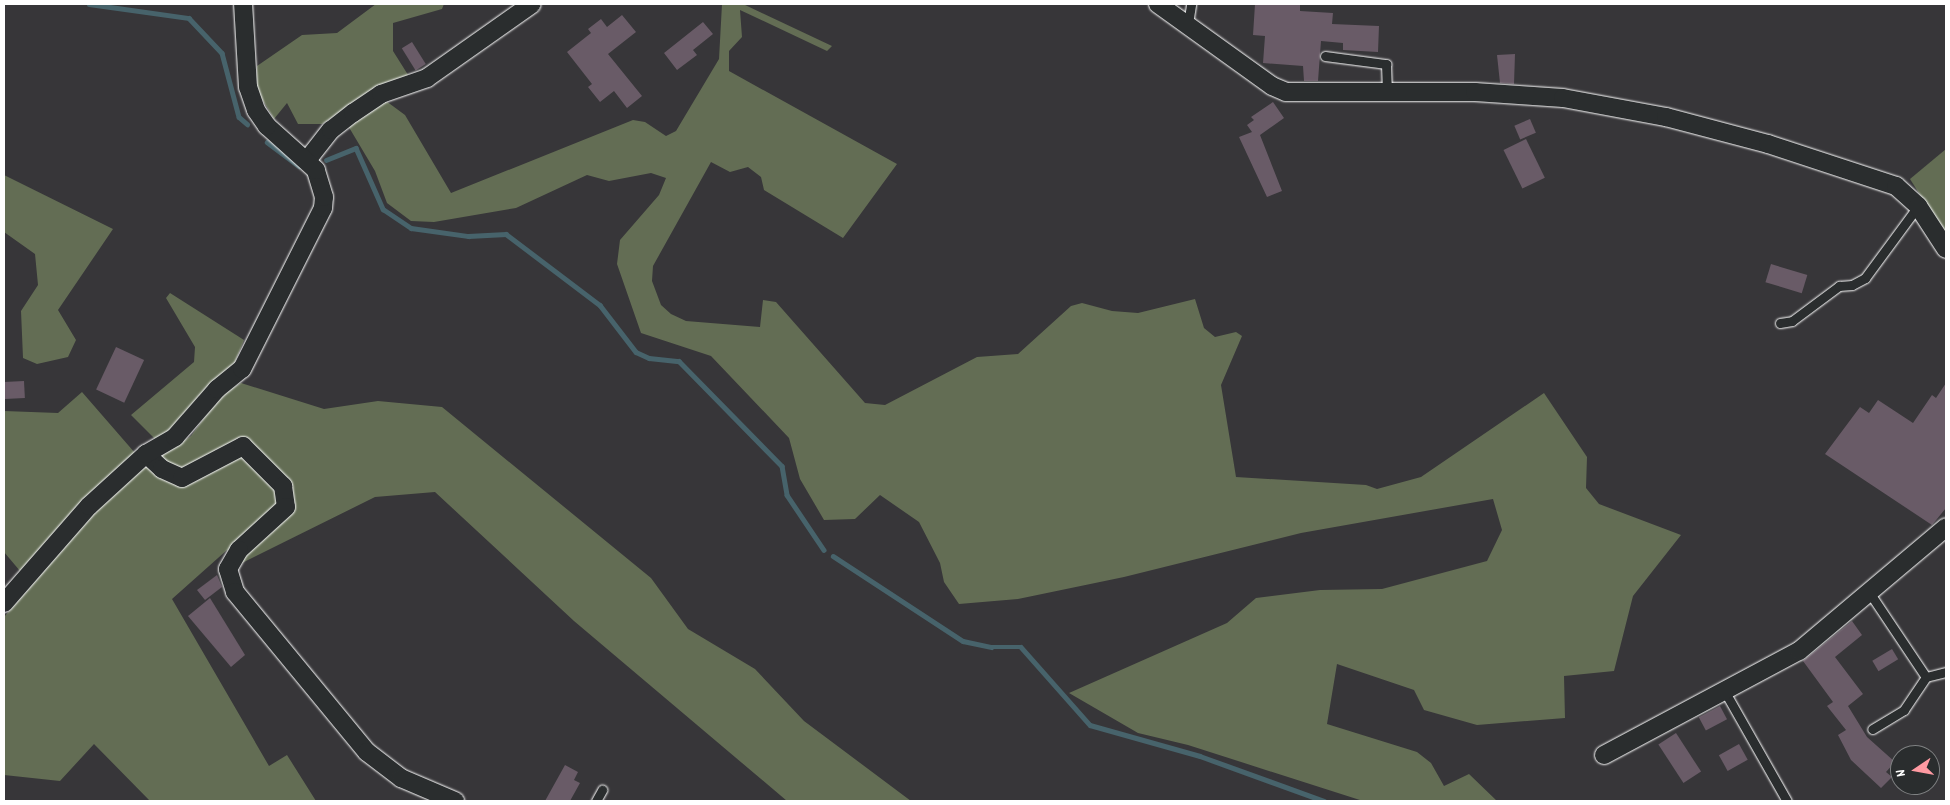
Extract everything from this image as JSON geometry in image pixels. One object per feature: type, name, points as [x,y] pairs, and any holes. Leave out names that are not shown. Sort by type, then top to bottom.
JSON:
[{"type":"street","points":[[4,602],[59,536],[146,454],[175,437],[217,389],[242,369],[323,208],[321,183],[308,159],[268,126],[256,110],[248,87],[244,4]]},
{"type":"street","points":[[308,159],[331,130],[353,113],[381,94],[427,78],[532,4]]},
{"type":"street","points":[[1158,4],[1280,90],[1387,90],[1563,98],[1666,117],[1887,181],[1903,190],[1918,206],[1946,249]]},
{"type":"street","points":[[146,454],[162,469],[182,478],[243,446],[283,486],[286,507],[239,550],[228,569],[235,592],[367,752],[401,778],[455,801]]},
{"type":"street","points":[[1604,755],[1799,651],[1946,527]]},
{"type":"lane","points":[[1188,24],[1191,4]]},
{"type":"lane","points":[[1325,56],[1386,64],[1387,90]]},
{"type":"lane","points":[[1780,324],[1792,321],[1839,286],[1852,285],[1865,278],[1918,206]]},
{"type":"lane","points":[[1869,592],[1926,677]]},
{"type":"lane","points":[[1872,729],[1904,710],[1926,677],[1946,672]]},
{"type":"lane","points":[[1725,692],[1787,801]]},
{"type":"lane","points":[[596,801],[602,790]]},
{"type":"green space","points":[[376,4],[444,4],[442,9],[393,23],[393,51],[410,78],[374,91],[322,124],[298,124],[287,103],[274,119],[256,89],[257,66],[302,35],[337,33]]},
{"type":"green space","points":[[722,4],[743,4],[832,46],[827,51],[740,10],[742,37],[729,51],[729,71],[897,164],[843,238],[764,190],[761,177],[748,167],[730,172],[711,162],[653,266],[652,281],[661,305],[671,314],[686,321],[760,327],[763,300],[776,302],[865,403],[885,405],[977,357],[1018,354],[1071,306],[1082,303],[1112,311],[1138,313],[1195,299],[1204,328],[1215,337],[1236,332],[1242,336],[1221,385],[1236,477],[1366,485],[1377,489],[1421,477],[1544,393],[1587,457],[1586,488],[1599,504],[1681,535],[1633,596],[1614,671],[1564,676],[1565,718],[1477,725],[1424,710],[1414,690],[1337,664],[1327,724],[1417,752],[1431,763],[1444,786],[1469,774],[1497,801],[1363,801],[1188,745],[1138,733],[1069,693],[1227,623],[1256,598],[1320,590],[1382,589],[1487,561],[1502,530],[1493,499],[1301,533],[1124,577],[1018,599],[959,604],[944,582],[940,563],[919,522],[880,495],[855,519],[824,520],[800,479],[789,438],[711,356],[641,333],[617,264],[620,240],[659,195],[666,178],[651,173],[609,181],[587,175],[516,208],[434,222],[411,221],[387,203],[375,171],[347,124],[386,101],[405,115],[451,193],[633,120],[645,122],[666,136],[676,131],[719,59]]},
{"type":"green space","points":[[1946,149],[1946,236],[1910,179]]},
{"type":"green space","points":[[4,175],[113,229],[58,310],[76,340],[68,357],[37,364],[23,358],[21,311],[38,285],[35,254],[4,232]]},
{"type":"green space","points":[[170,293],[244,340],[235,362],[173,429],[156,440],[131,415],[194,362],[195,347],[166,298]]},
{"type":"green space","points":[[241,383],[324,409],[378,401],[442,407],[651,578],[688,629],[755,669],[804,721],[911,801],[787,801],[574,621],[435,492],[375,497],[238,565],[227,550],[172,599],[269,766],[287,755],[316,801],[150,801],[94,744],[60,781],[4,775],[4,617],[96,511],[142,469],[191,436],[221,395]]},
{"type":"green space","points":[[82,392],[135,453],[85,500],[20,571],[4,552],[4,411],[58,413]]},
{"type":"building","points":[[1255,4],[1300,4],[1300,11],[1333,13],[1332,24],[1379,26],[1378,52],[1343,50],[1343,43],[1321,41],[1318,81],[1304,81],[1303,66],[1263,63],[1265,36],[1253,35]]},
{"type":"building","points":[[622,15],[636,32],[608,54],[642,96],[627,108],[614,91],[600,102],[588,87],[592,84],[567,52],[591,33],[588,29],[601,19],[607,27]]},
{"type":"building","points":[[703,22],[713,34],[693,50],[697,55],[677,70],[664,53]]},
{"type":"building","points":[[412,42],[426,64],[416,70],[402,48]]},
{"type":"building","points":[[1515,54],[1514,84],[1500,83],[1497,55]]},
{"type":"building","points":[[1273,102],[1284,118],[1260,135],[1282,191],[1267,197],[1239,137],[1252,132],[1247,125],[1254,120],[1251,117]]},
{"type":"building","points":[[1530,119],[1536,133],[1520,139],[1514,126]]},
{"type":"building","points":[[1526,139],[1545,178],[1522,189],[1504,150]]},
{"type":"building","points":[[1771,264],[1807,275],[1802,293],[1765,282]]},
{"type":"building","points":[[116,347],[144,360],[124,403],[96,390]]},
{"type":"building","points":[[24,381],[25,398],[5,399],[4,382]]},
{"type":"building","points":[[1946,383],[1946,508],[1932,525],[1825,454],[1860,407],[1869,413],[1878,400],[1913,423],[1932,395],[1936,398]]},
{"type":"building","points":[[217,575],[222,587],[205,600],[197,590]]},
{"type":"building","points":[[210,598],[245,655],[231,667],[188,616]]},
{"type":"building","points":[[1852,621],[1862,635],[1835,657],[1863,694],[1848,706],[1867,737],[1890,758],[1890,768],[1886,772],[1890,775],[1890,779],[1881,788],[1851,760],[1838,735],[1846,730],[1827,706],[1833,702],[1803,661]]},
{"type":"building","points":[[1892,649],[1898,659],[1878,671],[1872,661]]},
{"type":"building","points":[[1720,706],[1727,719],[1706,731],[1699,717]]},
{"type":"building","points":[[1676,733],[1701,772],[1683,783],[1658,744]]},
{"type":"building","points":[[1739,744],[1748,760],[1728,771],[1719,755]]},
{"type":"building","points":[[565,765],[578,772],[574,780],[580,783],[570,801],[545,801]]},
{"type":"waterway","points":[[89,4],[189,18],[222,53],[239,117],[247,124]]},
{"type":"waterway","points":[[267,142],[299,166]]},
{"type":"waterway","points":[[326,160],[356,148],[383,209],[411,228],[468,236],[506,234],[600,305],[636,352],[649,358],[679,361],[782,466],[787,495],[824,550]]},
{"type":"waterway","points":[[833,556],[963,641],[991,647],[1021,647],[1090,725],[1200,756],[1324,801]]}]
